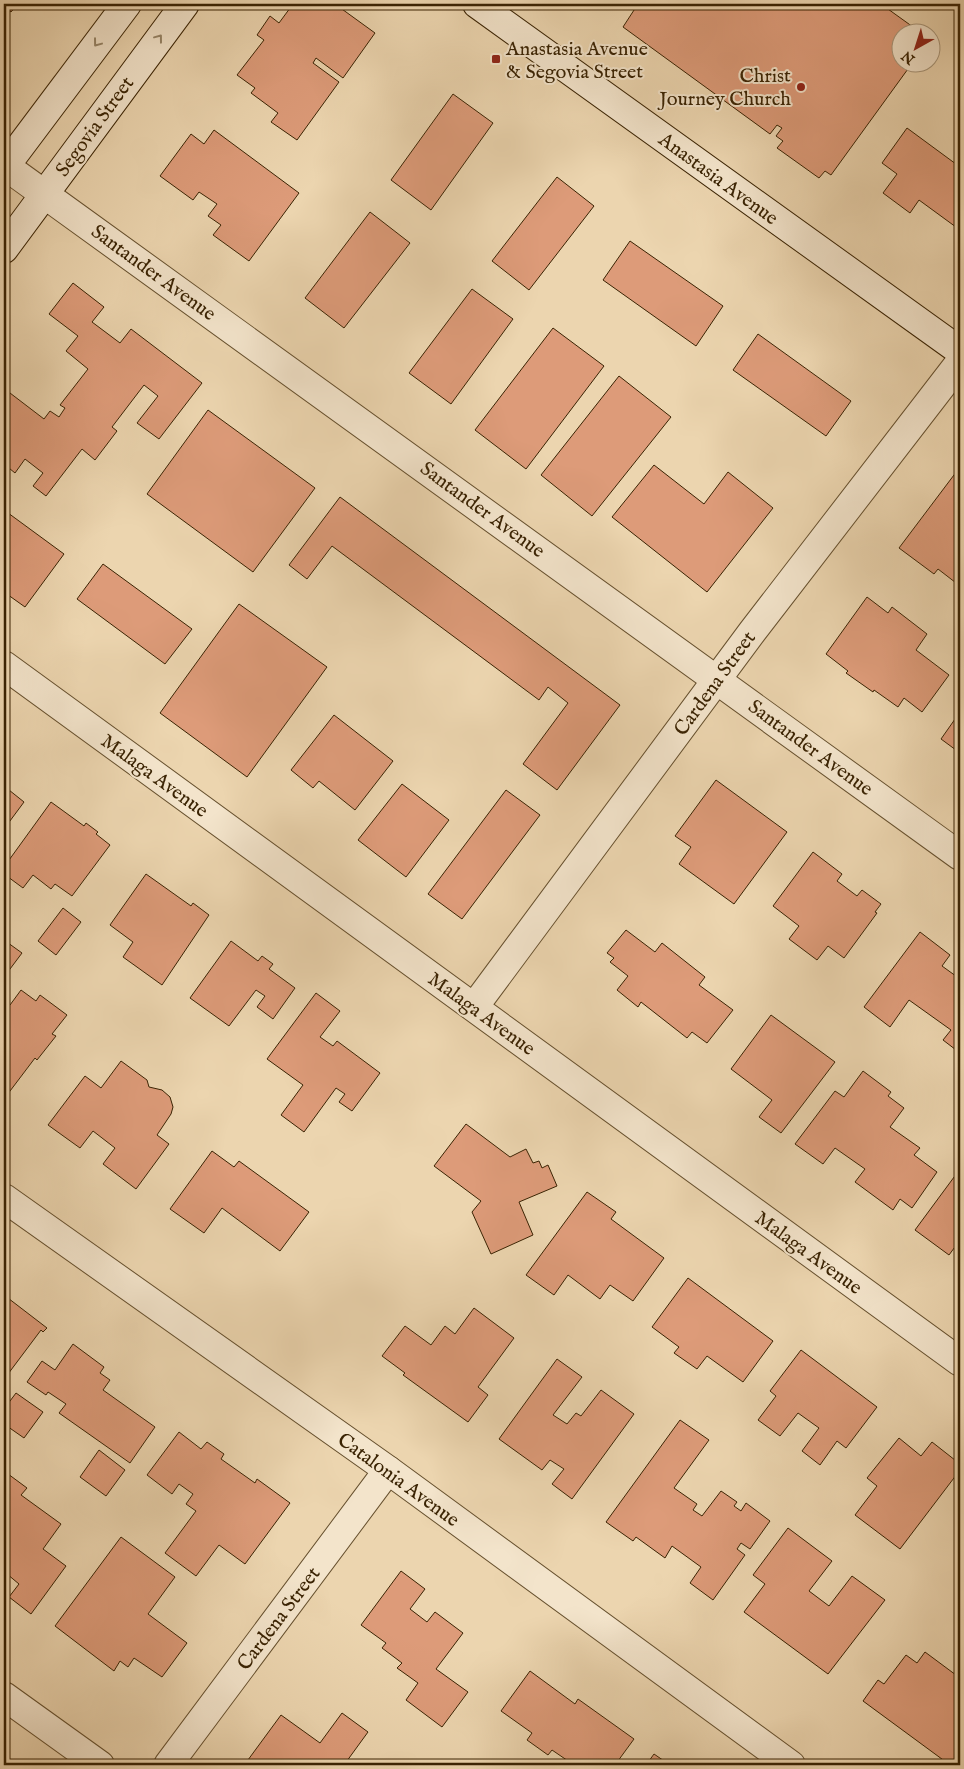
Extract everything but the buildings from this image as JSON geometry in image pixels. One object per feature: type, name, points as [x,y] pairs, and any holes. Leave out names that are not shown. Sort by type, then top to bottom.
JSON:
[{"type":"street","points":[[4,166],[126,4]]},
{"type":"street","name":"Segovia Street","points":[[4,249],[185,4]]},
{"type":"street","name":"Anastasia Avenue","points":[[477,4],[960,351]]},
{"type":"street","name":"Santander Avenue","points":[[4,166],[718,679],[960,856]]},
{"type":"street","name":"Cardena Street","points":[[474,1007],[752,632],[960,362]]},
{"type":"street","name":"Malaga Avenue","points":[[4,665],[960,1362]]},
{"type":"street","name":"Catalonia Avenue","points":[[4,1198],[388,1470],[791,1765]]},
{"type":"street","name":"Cardena Street","points":[[168,1765],[388,1470]]},
{"type":"street","points":[[4,1696],[100,1765]]},
{"type":"place","name":"Anastasia Avenue & Segovia Street","points":[[496,59]]},
{"type":"place","name":"Christ Journey Church","points":[[801,87]]}]
